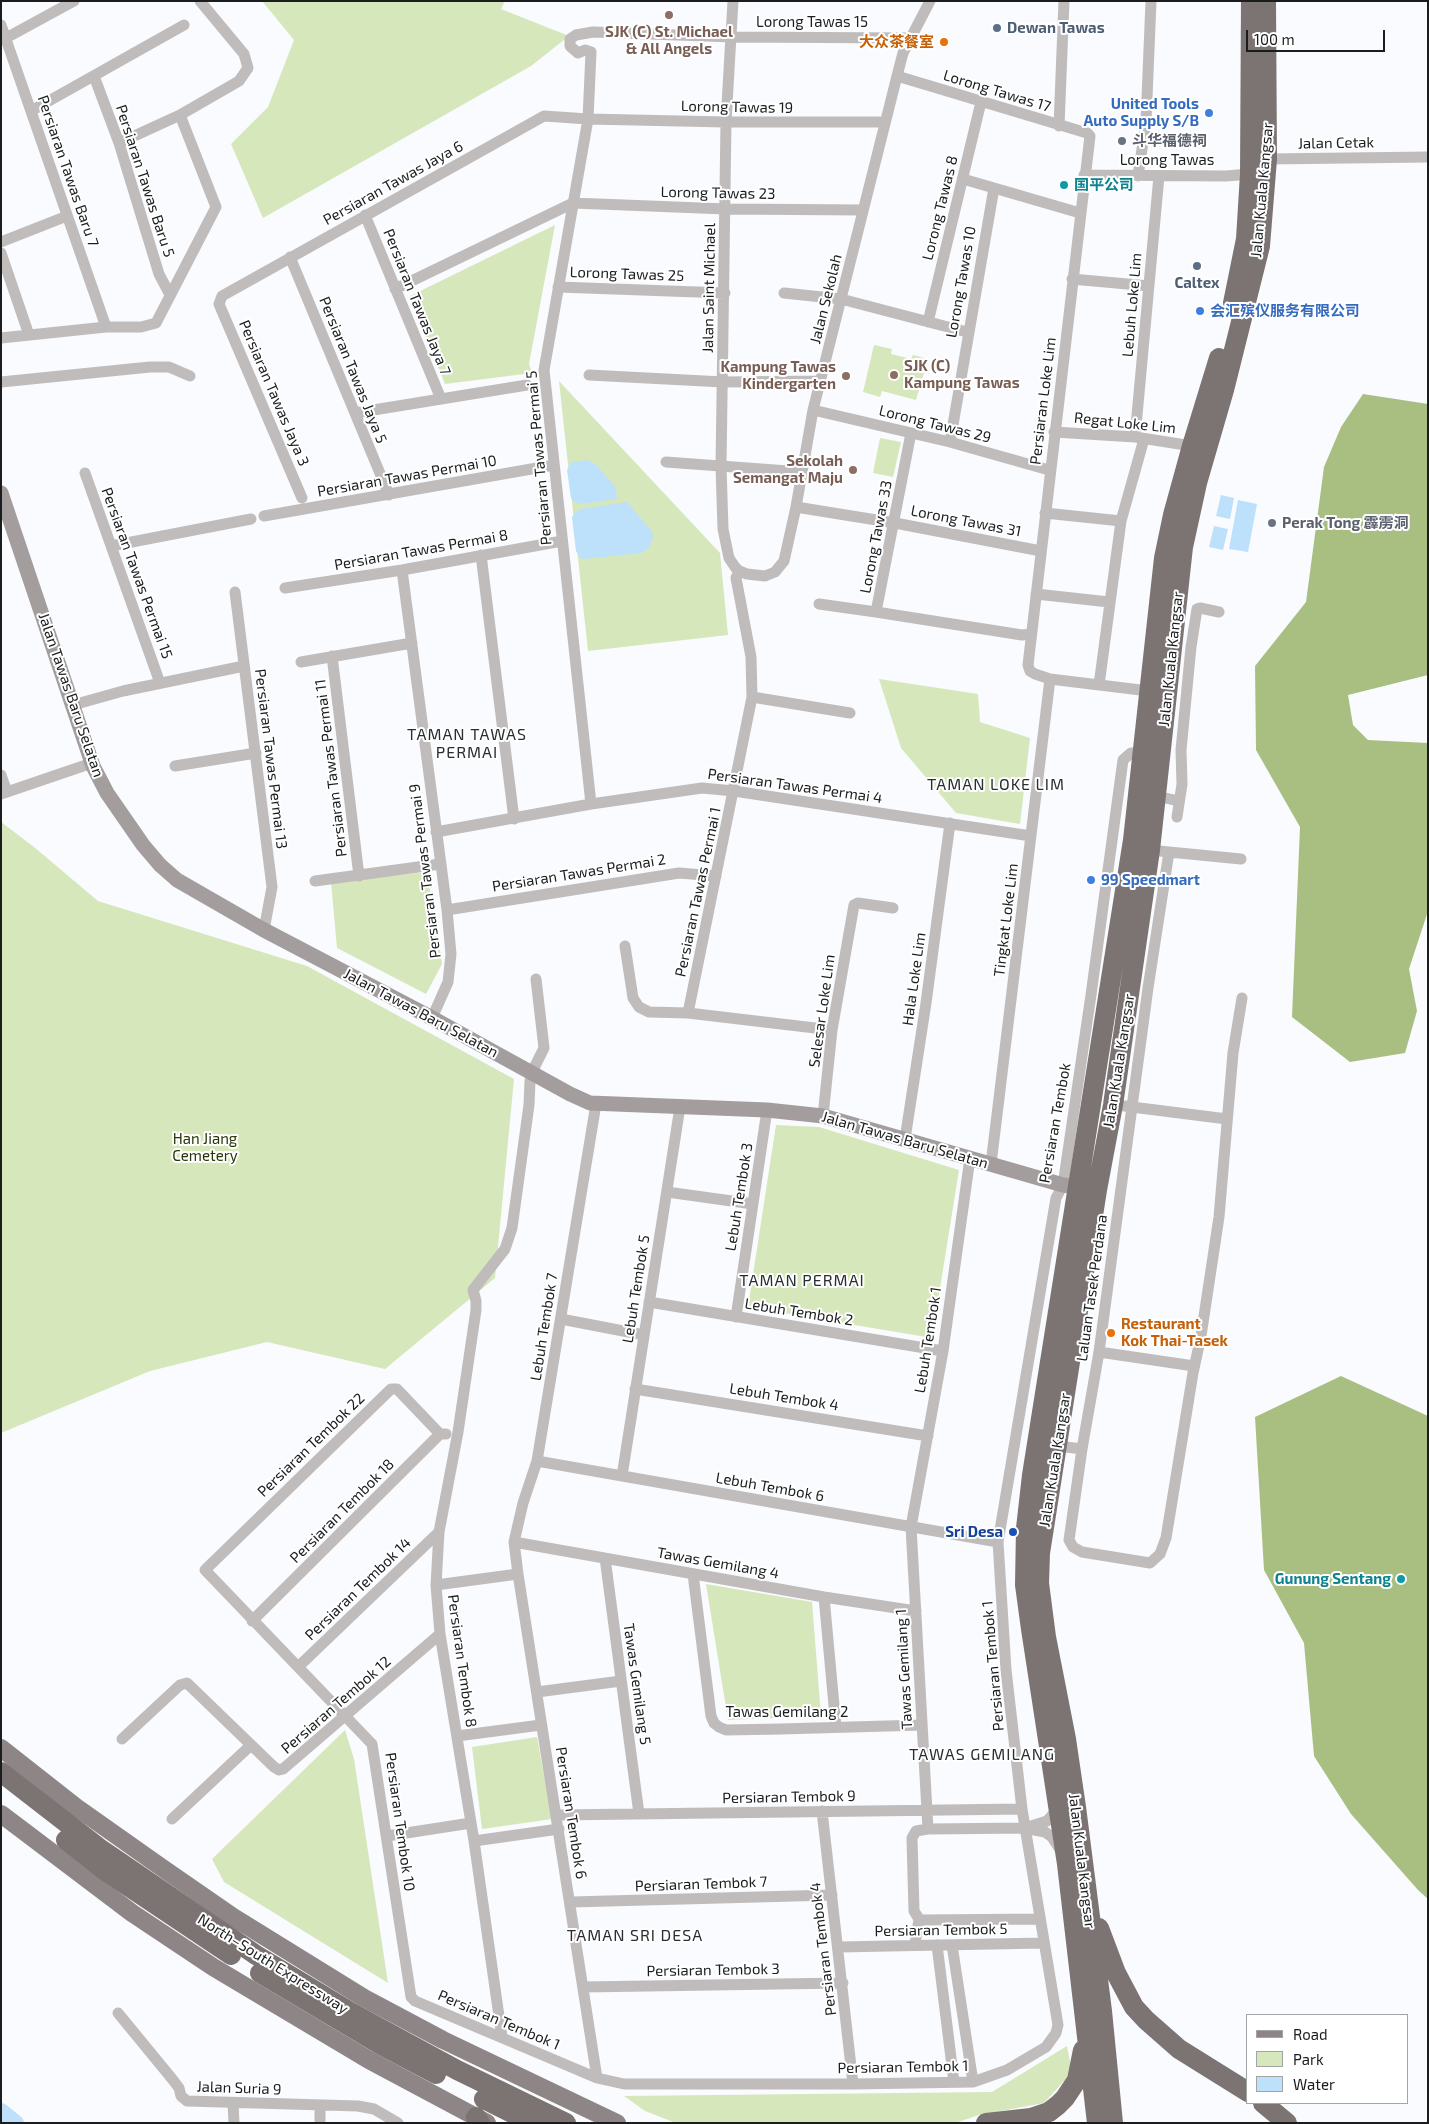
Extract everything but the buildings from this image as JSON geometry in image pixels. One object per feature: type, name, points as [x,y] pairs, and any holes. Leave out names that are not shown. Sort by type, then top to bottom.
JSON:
[{"type":"highway","name":"Jalan Kuala Kangsar","points":[[1097,2123],[1059,1802],[1025,1585],[1026,1528],[1032,1475],[1133,840],[1164,558],[1192,446],[1232,310],[1246,239],[1250,174],[1251,1]]},
{"type":"highway","name":"Jalan Kuala Kangsar","points":[[1113,2123],[1102,2011],[1069,1760],[1046,1637],[1039,1583],[1042,1537],[1058,1446],[1079,1187],[1122,1106],[1160,851],[1156,796],[1182,646],[1183,547],[1195,492],[1224,390],[1260,246],[1267,159],[1266,1]]},
{"type":"highway","points":[[1032,1475],[1039,1470],[1048,1450],[1058,1446],[1049,1436],[1048,1416],[1043,1410]]},
{"type":"highway","name":"North–South Expressway","points":[[1,1772],[99,1848],[256,1955],[352,2013],[457,2070],[566,2123]]},
{"type":"highway","name":"North–South Expressway","points":[[1,1789],[104,1870],[202,1937],[381,2045],[532,2123]]},
{"type":"highway","points":[[1087,1904],[1096,1920],[1116,1973],[1134,2007],[1179,2049],[1246,2091]]},
{"type":"highway","points":[[986,2123],[1040,2116],[1054,2109],[1065,2098],[1077,2080],[1080,2068],[1085,2016]]},
{"type":"highway","points":[[1264,2104],[1287,2123]]},
{"type":"main road","points":[[1,1748],[76,1807],[233,1917],[364,1998],[443,2040],[617,2123]]},
{"type":"main road","points":[[1,1814],[132,1913],[213,1967],[369,2060],[481,2121]]},
{"type":"street","points":[[6,38],[74,1]]},
{"type":"street","points":[[119,143],[180,115],[238,81],[248,68],[244,54],[200,1]]},
{"type":"street","name":"Jalan Saint Michael","points":[[733,1],[733,36],[726,122],[721,466],[724,542],[737,577]]},
{"type":"street","name":"Jalan Sekolah","points":[[737,577],[769,575],[779,569],[784,561],[796,507],[813,410],[885,122],[897,76],[910,38],[930,1]]},
{"type":"street","points":[[1059,126],[1064,1]]},
{"type":"street","points":[[1138,176],[1146,122],[1151,1]]},
{"type":"street","name":"Persiaran Tawas Baru 7","points":[[1,25],[106,327]]},
{"type":"street","points":[[31,111],[184,25]]},
{"type":"street","name":"Lorong Tawas 15","points":[[592,52],[585,50],[578,53],[569,43],[570,39],[576,35],[593,32],[910,38]]},
{"type":"street","name":"Persiaran Tawas Permai 5","points":[[591,804],[544,370],[588,119],[592,52]]},
{"type":"street","name":"Persiaran Tawas Baru 5","points":[[94,76],[119,143],[159,274],[170,295]]},
{"type":"street","name":"Lorong Tawas 17","points":[[897,76],[1089,135]]},
{"type":"street","name":"Lorong Tawas 8","points":[[928,322],[981,102]]},
{"type":"street","points":[[1,338],[106,327],[140,327],[156,323],[216,207],[180,115]]},
{"type":"street","name":"Persiaran Tawas Jaya 6","points":[[220,300],[222,296],[290,257],[544,116],[588,119]]},
{"type":"street","name":"Lorong Tawas 19","points":[[588,119],[726,122],[885,122]]},
{"type":"street","name":"Persiaran Loke Lim","points":[[1050,679],[1030,671],[1028,665],[1089,135]]},
{"type":"street","name":"Jalan Cetak","points":[[1267,159],[1428,157]]},
{"type":"street","points":[[1250,174],[1267,159]]},
{"type":"street","name":"Lorong Tawas","points":[[1084,175],[1226,176],[1250,174]]},
{"type":"street","name":"Lebuh Loke Lim","points":[[1099,685],[1121,522],[1140,438],[1149,286],[1159,176]]},
{"type":"street","points":[[963,179],[1080,213]]},
{"type":"street","name":"Lorong Tawas 10","points":[[950,442],[967,332],[994,188]]},
{"type":"street","points":[[396,289],[573,203]]},
{"type":"street","name":"Lorong Tawas 23","points":[[573,203],[726,209],[863,210]]},
{"type":"street","name":"Persiaran Tawas Jaya 7","points":[[365,215],[441,399]]},
{"type":"street","points":[[1,242],[67,216]]},
{"type":"street","points":[[1,253],[29,335]]},
{"type":"street","name":"Persiaran Tawas Jaya 5","points":[[290,257],[389,495]]},
{"type":"street","points":[[1072,279],[1149,286]]},
{"type":"street","name":"Lorong Tawas 25","points":[[558,287],[725,293]]},
{"type":"street","points":[[784,294],[841,299],[967,332]]},
{"type":"street","name":"Persiaran Tawas Jaya 3","points":[[220,300],[220,304],[302,498]]},
{"type":"street","points":[[1,382],[150,367],[169,367],[190,376]]},
{"type":"street","points":[[589,375],[723,382],[821,382]]},
{"type":"street","points":[[355,413],[527,385]]},
{"type":"street","name":"Lorong Tawas 29","points":[[813,410],[950,442],[1049,470]]},
{"type":"street","name":"Regat Loke Lim","points":[[1054,432],[1140,438],[1192,446]]},
{"type":"street","name":"Lorong Tawas 33","points":[[911,433],[877,599],[876,612],[1022,635],[1031,634]]},
{"type":"street","points":[[666,462],[802,472]]},
{"type":"street","name":"Persiaran Tawas Permai 10","points":[[264,516],[554,465]]},
{"type":"street","name":"Persiaran Tawas Permai 15","points":[[85,473],[160,683]]},
{"type":"street","name":"Jalan Tawas Baru Selatan","points":[[1,493],[92,764],[107,793],[143,845],[160,866],[177,880],[264,930],[432,1018],[570,1094],[596,1104],[767,1110],[823,1116],[1079,1187]]},
{"type":"street","name":"Lorong Tawas 31","points":[[796,507],[894,523],[1041,552]]},
{"type":"street","points":[[1045,513],[1121,522]]},
{"type":"street","points":[[111,546],[251,519]]},
{"type":"street","name":"Persiaran Tawas Permai 8","points":[[285,588],[402,570],[480,554],[562,541]]},
{"type":"street","points":[[480,554],[514,819]]},
{"type":"street","name":"Persiaran Tawas Permai 9","points":[[402,570],[447,910],[451,967],[448,982],[432,1018]]},
{"type":"street","name":"Persiaran Tawas Permai 1","points":[[688,1012],[752,697],[751,657],[737,577]]},
{"type":"street","name":"Persiaran Tawas Permai 13","points":[[235,592],[272,886],[264,930]]},
{"type":"street","points":[[1036,594],[1109,602]]},
{"type":"street","points":[[819,604],[876,612]]},
{"type":"street","points":[[1177,817],[1182,784],[1182,646],[1197,609],[1219,612]]},
{"type":"street","points":[[301,662],[412,643]]},
{"type":"street","name":"Persiaran Tawas Permai 11","points":[[332,656],[359,876]]},
{"type":"street","points":[[73,705],[123,691],[244,666]]},
{"type":"street","points":[[1050,679],[1149,691]]},
{"type":"street","name":"Tingkat Loke Lim","points":[[991,1164],[1050,679]]},
{"type":"street","points":[[752,697],[850,713]]},
{"type":"street","points":[[175,766],[256,753]]},
{"type":"street","points":[[1,775],[4,793],[92,764]]},
{"type":"street","name":"Persiaran Tawas Permai 4","points":[[436,832],[688,788],[734,790],[1031,836]]},
{"type":"street","points":[[1156,796],[1179,801]]},
{"type":"street","name":"Hala Loke Lim","points":[[905,1139],[926,1003],[950,824]]},
{"type":"street","points":[[1160,851],[1241,859]]},
{"type":"street","points":[[315,881],[440,864]]},
{"type":"street","name":"Persiaran Tawas Permai 2","points":[[447,910],[679,873],[716,876]]},
{"type":"street","name":"Selesar Loke Lim","points":[[823,1116],[832,1030],[854,905],[858,903],[894,908]]},
{"type":"street","points":[[625,946],[633,998],[639,1007],[649,1012],[688,1012],[832,1030]]},
{"type":"street","points":[[532,1072],[545,1045],[536,979]]},
{"type":"street","points":[[1099,1352],[1194,1366],[1201,1336],[1219,1217],[1233,1053],[1242,998]]},
{"type":"street","name":"Persiaran Tembok 8","points":[[502,2037],[474,1841],[440,1634],[436,1585],[439,1532],[458,1432],[476,1310],[473,1290],[505,1249],[512,1228],[532,1072]]},
{"type":"street","name":"Lebuh Tembok 7","points":[[515,1548],[523,1502],[537,1461],[596,1104]]},
{"type":"street","points":[[1122,1106],[1227,1119]]},
{"type":"street","name":"Laluan Tasek Perdana","points":[[1122,1106],[1099,1352],[1068,1540],[1073,1547],[1082,1552],[1150,1563],[1160,1554],[1166,1538],[1194,1366]]},
{"type":"street","name":"Lebuh Tembok 5","points":[[622,1476],[680,1107]]},
{"type":"street","name":"Lebuh Tembok 3","points":[[736,1317],[767,1110]]},
{"type":"street","name":"Lebuh Tembok 1","points":[[911,1527],[943,1351],[970,1158]]},
{"type":"street","name":"Persiaran Tembok","points":[[998,1542],[1056,1198],[1079,1187]]},
{"type":"street","points":[[667,1192],[753,1204]]},
{"type":"street","name":"Lebuh Tembok 2","points":[[649,1302],[943,1351]]},
{"type":"street","points":[[561,1319],[644,1335]]},
{"type":"street","name":"Persiaran Tembok 22","points":[[205,1570],[391,1389],[397,1390],[440,1434]]},
{"type":"street","name":"Lebuh Tembok 4","points":[[635,1389],[928,1436]]},
{"type":"street","points":[[440,1434],[458,1432]]},
{"type":"street","name":"Persiaran Tembok 18","points":[[252,1620],[440,1434]]},
{"type":"street","points":[[1058,1446],[1082,1449]]},
{"type":"street","name":"Lebuh Tembok 6","points":[[537,1461],[998,1542]]},
{"type":"street","name":"Tawas Gemilang 1","points":[[911,1527],[928,1829]]},
{"type":"street","name":"Persiaran Tembok 14","points":[[298,1667],[439,1532]]},
{"type":"street","name":"Persiaran Tembok 1","points":[[410,1995],[415,2001],[597,2078],[624,2084],[973,2082],[996,2075],[1033,2057],[1046,2047],[1056,2033],[1056,2015],[1022,1809],[1006,1670],[998,1542]]},
{"type":"street","name":"Tawas Gemilang 4","points":[[515,1548],[605,1558],[824,1597],[916,1611]]},
{"type":"street","name":"Persiaran Tembok 6","points":[[515,1548],[597,2078]]},
{"type":"street","name":"Tawas Gemilang 5","points":[[605,1558],[639,1814]]},
{"type":"street","name":"Persiaran Tembok 10","points":[[205,1570],[370,1741],[374,1748],[410,1995]]},
{"type":"street","points":[[436,1585],[518,1574]]},
{"type":"street","name":"Tawas Gemilang 2","points":[[693,1574],[710,1716],[714,1723],[726,1730],[922,1724]]},
{"type":"street","points":[[824,1597],[836,1727]]},
{"type":"street","name":"Persiaran Tembok 12","points":[[122,1739],[180,1685],[185,1683],[190,1684],[250,1745],[277,1769],[283,1769],[440,1634]]},
{"type":"street","points":[[537,1692],[621,1681]]},
{"type":"street","points":[[457,1736],[541,1725]]},
{"type":"street","points":[[172,1819],[250,1745]]},
{"type":"street","points":[[1025,1828],[1047,1821],[1054,1813],[1059,1802]]},
{"type":"street","name":"Persiaran Tembok 9","points":[[557,1815],[1022,1809]]},
{"type":"street","name":"Persiaran Tembok 4","points":[[822,1811],[839,1947],[853,2084]]},
{"type":"street","points":[[387,1836],[471,1823]]},
{"type":"street","points":[[915,1944],[918,1919],[914,1910],[912,1838],[916,1831],[928,1829],[1025,1828],[1045,1832],[1060,1846],[1067,1864]]},
{"type":"street","points":[[474,1841],[559,1830]]},
{"type":"street","name":"Persiaran Tembok 7","points":[[571,1902],[832,1895]]},
{"type":"street","points":[[918,1919],[1039,1919]]},
{"type":"street","name":"Persiaran Tembok 5","points":[[839,1947],[915,1944],[1043,1943]]},
{"type":"street","points":[[937,1945],[954,2082]]},
{"type":"street","points":[[952,1945],[973,2082]]},
{"type":"street","name":"Persiaran Tembok 3","points":[[583,1987],[843,1983]]},
{"type":"street","name":"Jalan Suria 9","points":[[118,2013],[180,2088],[183,2098],[190,2102],[367,2108],[398,2123]]},
{"type":"street","points":[[233,2104],[234,2123]]},
{"type":"street","points":[[320,2106],[320,2123]]},
{"type":"green space","points":[[262,1],[505,1],[501,9],[569,36],[531,66],[263,218],[231,144],[268,107],[294,40]]},
{"type":"green space","points":[[555,225],[529,364],[532,373],[445,384],[410,296]]},
{"type":"green space","points":[[874,345],[892,349],[891,354],[911,359],[913,355],[928,359],[916,400],[882,391],[880,397],[863,392]]},
{"type":"green space","points":[[559,381],[720,553],[728,635],[588,651]]},
{"type":"green space","points":[[1363,394],[1428,404],[1428,675],[1348,695],[1353,725],[1368,740],[1428,743],[1428,911],[1409,969],[1417,1011],[1405,1053],[1350,1062],[1292,1017],[1300,827],[1256,750],[1255,666],[1306,602],[1324,467],[1341,427]]},
{"type":"green space","points":[[880,438],[901,442],[893,477],[873,473]]},
{"type":"green space","points":[[879,679],[978,694],[980,722],[1030,738],[1020,824],[956,813],[901,748]]},
{"type":"green space","name":"Han Jiang Cemetery","points":[[1,822],[98,901],[307,966],[514,1079],[495,1278],[385,1369],[267,1342],[150,1371],[1,1433]]},
{"type":"green space","points":[[427,872],[442,964],[426,994],[337,948],[331,882]]},
{"type":"green space","points":[[776,1125],[819,1127],[959,1170],[932,1338],[748,1307]]},
{"type":"green space","points":[[1341,1376],[1428,1416],[1428,1899],[1351,1814],[1314,1756],[1304,1643],[1264,1570],[1255,1417]]},
{"type":"green space","points":[[706,1584],[812,1602],[821,1716],[728,1720]]},
{"type":"green space","points":[[345,1730],[354,1759],[388,1983],[224,1882],[212,1859]]},
{"type":"green space","points":[[537,1737],[552,1819],[482,1829],[472,1747]]},
{"type":"green space","points":[[1067,2046],[1072,2072],[1044,2103],[979,2115],[955,2123],[676,2123],[645,2111],[624,2096],[992,2092]]},
{"type":"water","points":[[587,460],[595,464],[615,486],[616,499],[582,504],[574,502],[571,498],[567,470],[572,462]]},
{"type":"water","points":[[1221,495],[1234,498],[1230,519],[1216,516]]},
{"type":"water","points":[[1238,500],[1257,504],[1248,552],[1229,549]]},
{"type":"water","points":[[627,502],[652,532],[653,537],[649,548],[641,553],[580,558],[576,551],[572,517],[574,514],[580,509]]},
{"type":"water","points":[[1214,526],[1228,529],[1223,550],[1209,547]]},
{"type":"waterway","points":[[1,2111],[16,2123]]},
{"type":"place","name":"SJK (C) St. Michael & All Angels","points":[[669,15]]},
{"type":"place","name":"Dewan Tawas","points":[[997,28]]},
{"type":"place","name":"大众茶餐室","points":[[944,42]]},
{"type":"place","name":"United Tools Auto Supply S/B","points":[[1209,113]]},
{"type":"place","name":"斗华福德祠","points":[[1122,141]]},
{"type":"place","name":"国平公司","points":[[1064,185]]},
{"type":"place","name":"Caltex","points":[[1197,266]]},
{"type":"place","name":"会汇殡仪服务有限公司","points":[[1200,311]]},
{"type":"place","name":"SJK (C) Kampung Tawas","points":[[894,375]]},
{"type":"place","name":"Kampung Tawas Kindergarten","points":[[846,376]]},
{"type":"place","name":"Sekolah Semangat Maju","points":[[853,470]]},
{"type":"place","name":"Perak Tong 霹雳洞","points":[[1272,523]]},
{"type":"place","name":"99 Speedmart","points":[[1091,880]]},
{"type":"place","name":"Restaurant Kok Thai-Tasek","points":[[1111,1333]]},
{"type":"place","name":"Sri Desa","points":[[1013,1532]]},
{"type":"place","name":"Gunung Sentang","points":[[1401,1579]]},
{"type":"district","name":"TAMAN TAWAS PERMAI","points":[[467,744]]},
{"type":"district","name":"TAMAN LOKE LIM","points":[[996,785]]},
{"type":"district","name":"TAMAN PERMAI","points":[[802,1281]]},
{"type":"district","name":"TAWAS GEMILANG","points":[[982,1755]]},
{"type":"district","name":"TAMAN SRI DESA","points":[[635,1936]]}]
